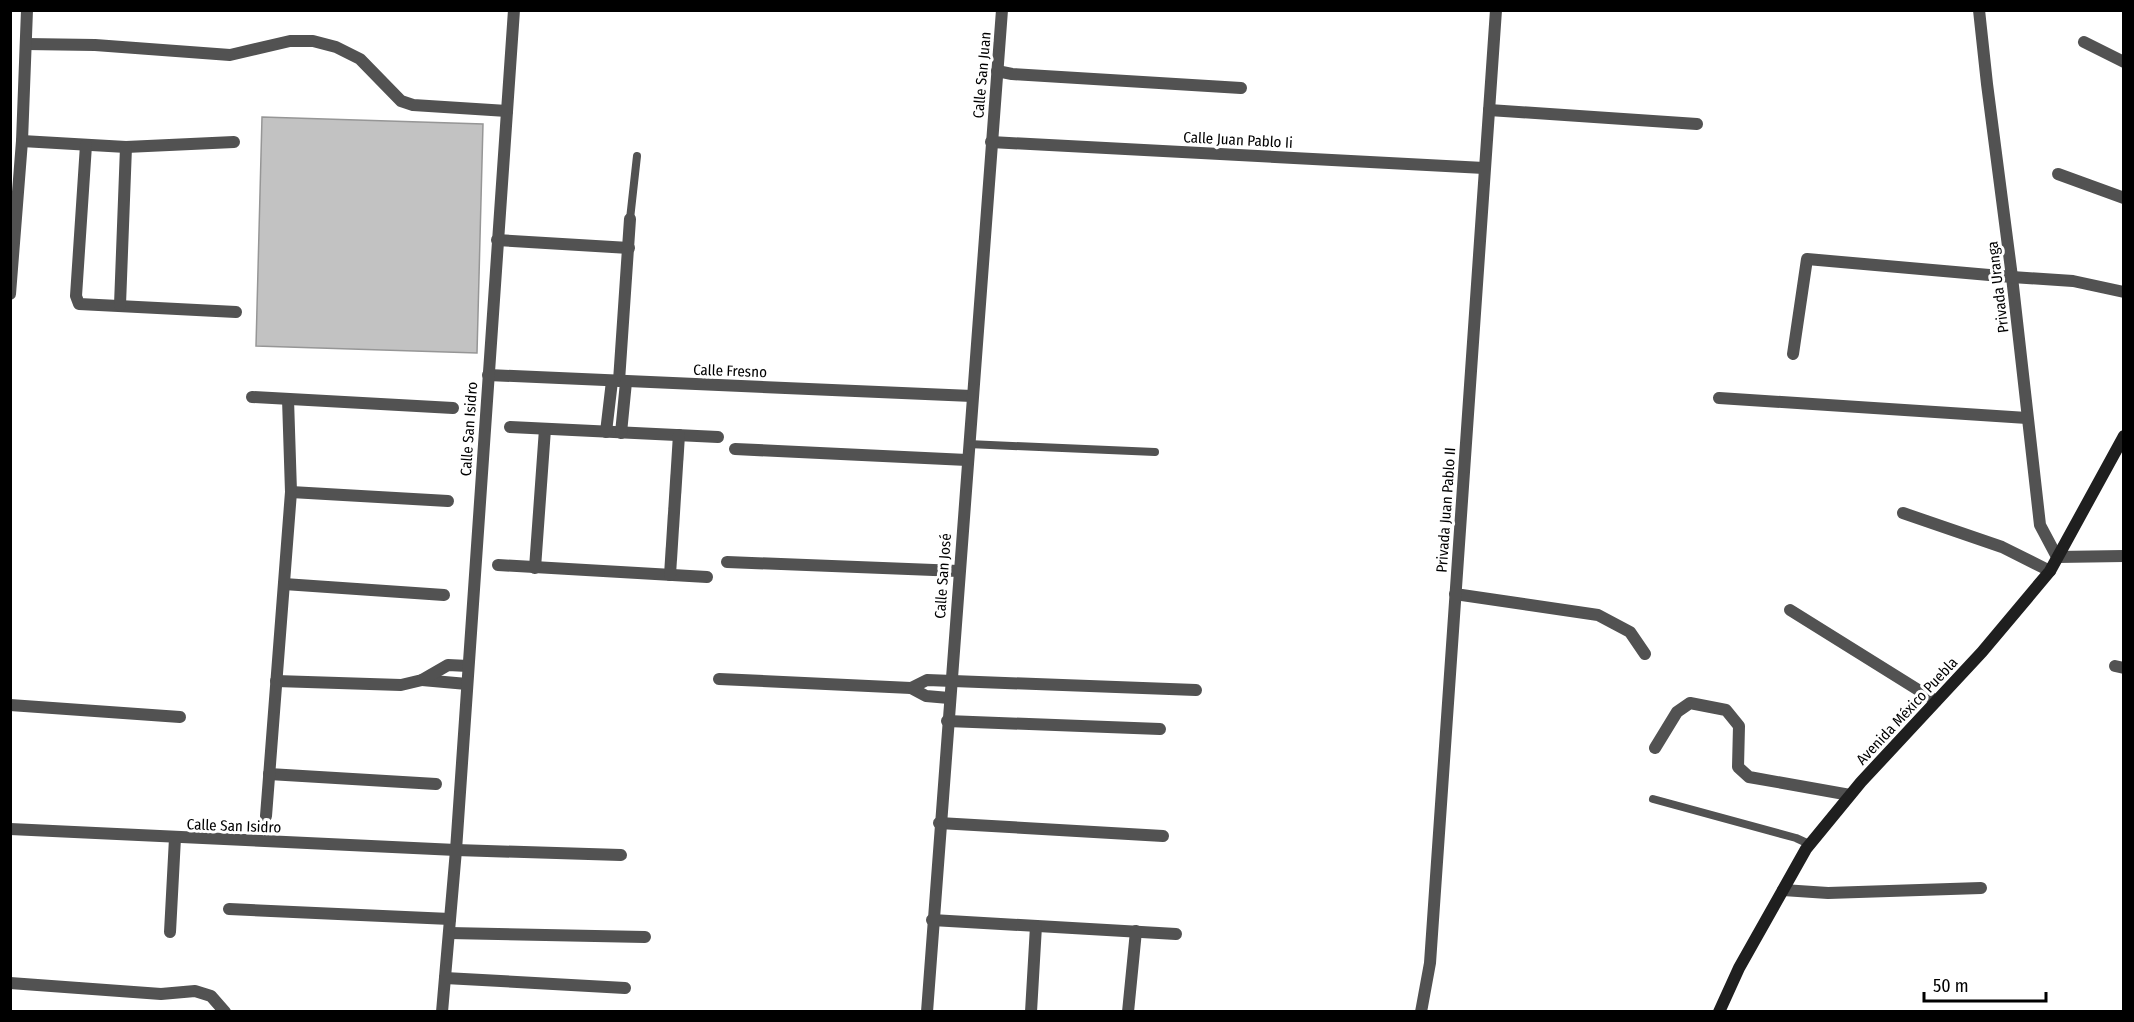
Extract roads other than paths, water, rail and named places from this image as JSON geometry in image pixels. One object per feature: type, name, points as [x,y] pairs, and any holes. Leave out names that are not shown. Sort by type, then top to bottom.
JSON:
[{"type":"main road","name":"Avenida México Puebla","points":[[1719,1011],[1739,968],[1809,844],[1850,795],[1982,652],[2050,571],[2124,436]]},
{"type":"street","points":[[10,294],[22,141],[27,10]]},
{"type":"street","name":"Calle San Isidro","points":[[442,1011],[456,850],[514,10]]},
{"type":"street","name":"Calle San Juan","points":[[991,142],[1002,10]]},
{"type":"street","name":"Privada Juan Pablo II","points":[[1421,1011],[1430,963],[1496,10]]},
{"type":"street","name":"Privada Uranga","points":[[1980,10],[1986,84],[2012,278],[2040,525],[2057,557]]},
{"type":"street","points":[[26,44],[95,45],[230,56],[290,41],[313,41],[336,47],[360,59],[401,101],[413,105],[507,111]]},
{"type":"street","points":[[2084,42],[2124,62]]},
{"type":"street","points":[[997,71],[1012,74],[1241,88]]},
{"type":"street","points":[[1489,110],[1697,124]]},
{"type":"street","points":[[22,141],[126,147],[234,142]]},
{"type":"street","name":"Calle Juan Pablo Ii","points":[[991,142],[1484,168]]},
{"type":"street","name":"Calle San José","points":[[927,1011],[939,823],[991,142]]},
{"type":"street","points":[[86,145],[76,296],[80,304],[236,312]]},
{"type":"street","points":[[120,305],[126,147]]},
{"type":"street","points":[[2058,174],[2124,198]]},
{"type":"street","points":[[621,433],[619,381],[630,219]]},
{"type":"street","points":[[498,240],[629,248]]},
{"type":"street","points":[[1793,354],[1807,259],[2012,278],[2073,281],[2124,292]]},
{"type":"street","name":"Calle Fresno","points":[[488,375],[972,396]]},
{"type":"street","points":[[606,432],[619,381]]},
{"type":"street","points":[[252,397],[453,408]]},
{"type":"street","points":[[1719,398],[2027,418]]},
{"type":"street","points":[[266,816],[291,492],[288,399]]},
{"type":"street","points":[[510,427],[718,437]]},
{"type":"street","points":[[535,568],[545,429]]},
{"type":"street","points":[[670,575],[679,435]]},
{"type":"street","points":[[735,449],[967,460]]},
{"type":"street","points":[[291,492],[448,501]]},
{"type":"street","points":[[1903,513],[2002,547],[2050,571]]},
{"type":"street","points":[[2057,557],[2124,556]]},
{"type":"street","points":[[727,562],[959,571]]},
{"type":"street","points":[[498,565],[707,577]]},
{"type":"street","points":[[284,585],[444,595]]},
{"type":"street","points":[[1455,594],[1598,615],[1630,632],[1645,654]]},
{"type":"street","points":[[1790,610],[1936,701]]},
{"type":"street","points":[[276,681],[401,685],[422,680],[448,665],[468,666]]},
{"type":"street","points":[[719,679],[911,688],[926,696],[949,698]]},
{"type":"street","points":[[422,680],[467,684]]},
{"type":"street","points":[[911,688],[927,680],[1196,690]]},
{"type":"street","points":[[1654,748],[1677,712],[1690,703],[1726,710],[1739,726],[1738,767],[1749,777],[1850,795]]},
{"type":"street","points":[[10,705],[180,717]]},
{"type":"street","points":[[947,721],[1160,729]]},
{"type":"street","points":[[269,774],[436,784]]},
{"type":"street","points":[[939,823],[1162,836]]},
{"type":"street","name":"Calle San Isidro","points":[[10,829],[456,850]]},
{"type":"street","points":[[170,932],[175,838]]},
{"type":"street","points":[[456,850],[621,855]]},
{"type":"street","points":[[1783,890],[1828,892],[1981,888]]},
{"type":"street","points":[[229,909],[450,919]]},
{"type":"street","points":[[932,920],[1176,934]]},
{"type":"street","points":[[1030,1011],[1036,926]]},
{"type":"street","points":[[1128,1011],[1136,931]]},
{"type":"street","points":[[449,933],[645,937]]},
{"type":"street","points":[[445,978],[625,988]]},
{"type":"street","points":[[10,983],[161,994],[195,991],[210,996],[225,1011]]},
{"type":"lane","points":[[630,219],[637,156]]},
{"type":"lane","points":[[968,444],[1155,452]]},
{"type":"lane","points":[[1653,799],[1796,838],[1809,844]]}]
